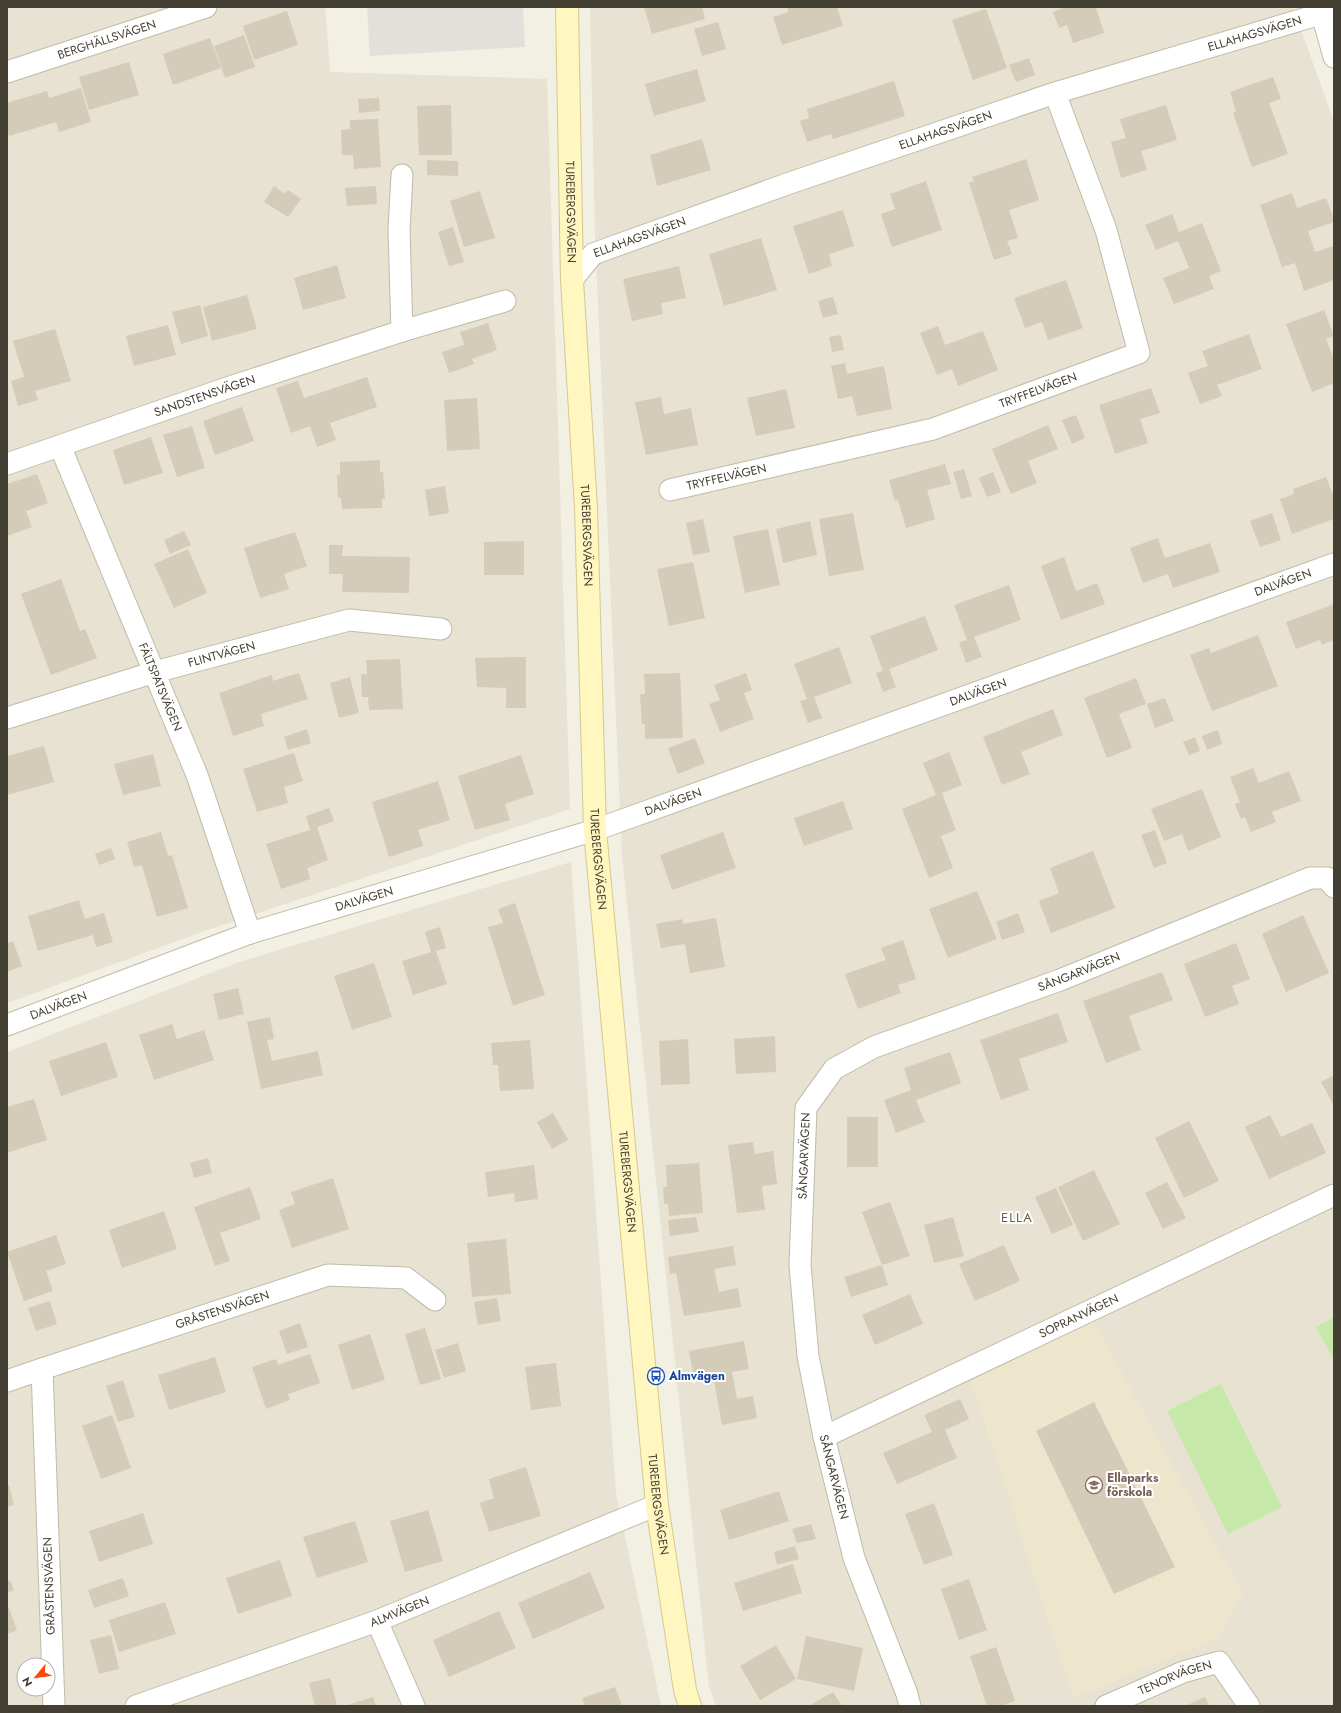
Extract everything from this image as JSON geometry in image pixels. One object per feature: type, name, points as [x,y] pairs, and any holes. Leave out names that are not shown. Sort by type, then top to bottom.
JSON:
[{"type":"street","name":"BERGHÄLLSVÄGEN","points":[[7,72],[206,7]]},
{"type":"street","name":"TUREBERGSVÄGEN","points":[[567,7],[572,280],[586,508],[594,830],[657,1505],[685,1690],[690,1706]]},
{"type":"street","name":"ELLAHAGSVÄGEN","points":[[572,280],[593,254],[787,184],[1054,93],[1325,11]]},
{"type":"street","points":[[1325,11],[1334,56]]},
{"type":"street","name":"TRYFFELVÄGEN","points":[[670,490],[933,429],[1139,353],[1106,230],[1054,93]]},
{"type":"street","points":[[402,175],[399,230],[402,331]]},
{"type":"street","name":"SANDSTENSVÄGEN","points":[[7,464],[227,388],[402,331],[505,301]]},
{"type":"street","name":"FÄLTSPATSVÄGEN","points":[[60,446],[197,775],[250,933]]},
{"type":"street","name":"DALVÄGEN","points":[[7,1025],[250,933],[594,830],[1334,564]]},
{"type":"street","name":"FLINTVÄGEN","points":[[7,718],[155,672],[349,620],[441,629]]},
{"type":"street","name":"SÅNGARVÄGEN","points":[[910,1706],[904,1686],[854,1558],[824,1437],[808,1356],[800,1265],[806,1108],[834,1069],[874,1047],[1060,980],[1310,878],[1327,878],[1334,886]]},
{"type":"street","name":"SOPRANVÄGEN","points":[[824,1437],[1334,1195]]},
{"type":"street","name":"GRÅSTENSVÄGEN","points":[[7,1381],[328,1275],[406,1278],[435,1300]]},
{"type":"street","name":"GRÅSTENSVÄGEN","points":[[42,1369],[54,1706]]},
{"type":"street","name":"ALMVÄGEN","points":[[136,1706],[377,1621],[657,1505]]},
{"type":"street","points":[[377,1621],[414,1706]]},
{"type":"street","name":"TENORVÄGEN","points":[[1106,1706],[1183,1672],[1218,1662],[1249,1706]]},
{"type":"shaded area","points":[[7,7],[325,7],[330,72],[547,79],[570,809],[210,929],[7,1003]]},
{"type":"shaded area","points":[[367,7],[523,7],[525,47],[370,56]]},
{"type":"shaded area","points":[[590,7],[1293,7],[1334,122],[1334,1706],[716,1706],[709,1686],[622,856],[595,234]]},
{"type":"shaded area","points":[[571,862],[616,1494],[661,1706],[7,1706],[7,1052],[242,961]]},
{"type":"shaded area","name":"Ellaparks förskola","points":[[1093,1320],[1243,1594],[1217,1638],[1074,1698],[969,1376]]},
{"type":"green space","points":[[1334,1317],[1334,1360],[1316,1327]]},
{"type":"green space","points":[[1221,1384],[1282,1507],[1228,1534],[1167,1411]]},
{"type":"building","points":[[644,7],[702,7],[705,19],[652,34]]},
{"type":"building","points":[[787,7],[837,7],[843,26],[782,45],[773,17],[788,12]]},
{"type":"building","points":[[1061,7],[1096,7],[1104,33],[1073,43],[1067,25],[1059,28],[1053,12],[1061,9]]},
{"type":"building","points":[[986,9],[1007,68],[973,80],[952,20]]},
{"type":"building","points":[[287,11],[298,45],[254,60],[243,26]]},
{"type":"building","points":[[718,22],[726,49],[702,56],[694,29]]},
{"type":"building","points":[[244,35],[255,67],[225,78],[214,46]]},
{"type":"building","points":[[210,38],[221,68],[173,85],[163,54]]},
{"type":"building","points":[[1029,58],[1035,75],[1016,82],[1009,65]]},
{"type":"building","points":[[129,62],[139,95],[89,110],[79,77]]},
{"type":"building","points":[[697,69],[706,101],[654,116],[645,84]]},
{"type":"building","points":[[1273,77],[1281,99],[1269,103],[1288,154],[1252,167],[1233,113],[1236,112],[1230,92]]},
{"type":"building","points":[[894,81],[905,116],[833,139],[831,134],[807,142],[800,121],[809,118],[807,109]]},
{"type":"building","points":[[81,88],[91,122],[59,132],[56,122],[9,136],[7,129],[7,103],[47,91],[49,98]]},
{"type":"building","points":[[379,98],[380,111],[359,113],[358,99]]},
{"type":"building","points":[[451,105],[452,155],[419,155],[417,106]]},
{"type":"building","points":[[1166,105],[1177,140],[1141,151],[1147,170],[1121,178],[1111,142],[1126,138],[1120,119]]},
{"type":"building","points":[[378,119],[381,167],[354,169],[353,155],[342,155],[341,130],[350,129],[350,120]]},
{"type":"building","points":[[702,139],[711,170],[657,186],[650,155]]},
{"type":"building","points":[[1026,159],[1039,200],[1009,210],[1018,238],[1007,241],[1012,254],[994,260],[969,183],[974,181],[972,177]]},
{"type":"building","points":[[427,160],[458,161],[458,176],[427,175]]},
{"type":"building","points":[[926,181],[942,230],[892,247],[881,214],[895,209],[890,194]]},
{"type":"building","points":[[274,186],[285,194],[288,190],[301,199],[288,217],[264,202]]},
{"type":"building","points":[[376,186],[377,204],[347,206],[345,188]]},
{"type":"building","points":[[480,191],[495,238],[464,247],[450,201]]},
{"type":"building","points":[[1292,193],[1297,208],[1326,198],[1334,219],[1334,222],[1308,231],[1315,252],[1334,246],[1334,280],[1304,291],[1295,263],[1282,267],[1260,205]]},
{"type":"building","points":[[843,210],[854,246],[829,254],[832,266],[809,274],[793,226]]},
{"type":"building","points":[[1172,214],[1179,232],[1202,223],[1221,271],[1209,276],[1214,289],[1174,304],[1163,278],[1189,268],[1178,241],[1156,250],[1145,225]]},
{"type":"building","points":[[453,227],[464,262],[449,266],[438,232]]},
{"type":"building","points":[[761,238],[777,290],[724,306],[709,254]]},
{"type":"building","points":[[337,265],[346,298],[303,310],[294,278]]},
{"type":"building","points":[[679,266],[686,298],[661,303],[663,314],[632,321],[623,279]]},
{"type":"building","points":[[1066,280],[1083,328],[1048,340],[1042,322],[1025,328],[1014,298]]},
{"type":"building","points":[[247,295],[257,329],[212,341],[203,307]]},
{"type":"building","points":[[833,297],[838,314],[823,318],[818,301]]},
{"type":"building","points":[[200,305],[208,336],[181,344],[172,312]]},
{"type":"building","points":[[1324,310],[1334,336],[1326,339],[1334,359],[1334,383],[1312,392],[1286,324]]},
{"type":"building","points":[[488,323],[497,350],[472,359],[474,364],[449,373],[442,352],[464,345],[460,332]]},
{"type":"building","points":[[168,325],[176,355],[134,366],[126,336]]},
{"type":"building","points":[[938,326],[945,345],[983,331],[998,370],[958,386],[952,369],[937,375],[920,333]]},
{"type":"building","points":[[55,329],[71,381],[35,391],[38,400],[18,406],[11,381],[24,377],[13,341]]},
{"type":"building","points":[[1249,334],[1262,369],[1217,385],[1222,396],[1200,404],[1188,373],[1208,366],[1202,351]]},
{"type":"building","points":[[841,335],[844,350],[832,352],[829,337]]},
{"type":"building","points":[[845,363],[847,374],[884,366],[892,409],[857,416],[852,396],[838,399],[831,366]]},
{"type":"building","points":[[367,377],[377,407],[330,423],[336,440],[317,447],[310,426],[291,433],[276,388],[298,381],[304,398]]},
{"type":"building","points":[[1151,388],[1160,413],[1140,419],[1148,443],[1115,454],[1099,405]]},
{"type":"building","points":[[786,389],[795,428],[756,436],[747,398]]},
{"type":"building","points":[[661,397],[664,414],[691,408],[698,445],[646,455],[635,402]]},
{"type":"building","points":[[477,398],[480,449],[447,451],[444,400]]},
{"type":"building","points":[[242,407],[254,441],[215,455],[203,421]]},
{"type":"building","points":[[1076,415],[1085,438],[1072,444],[1062,420]]},
{"type":"building","points":[[1048,425],[1058,449],[1028,461],[1037,483],[1011,494],[992,449]]},
{"type":"building","points":[[192,426],[205,468],[177,477],[163,435]]},
{"type":"building","points":[[151,437],[163,473],[124,485],[113,450]]},
{"type":"building","points":[[380,460],[380,472],[383,472],[385,499],[382,499],[382,508],[342,509],[341,498],[338,498],[337,475],[340,475],[340,462]]},
{"type":"building","points":[[945,464],[951,484],[927,490],[935,519],[906,528],[898,500],[895,501],[889,480]]},
{"type":"building","points":[[964,469],[972,496],[961,499],[953,472]]},
{"type":"building","points":[[993,472],[1001,492],[987,497],[979,478]]},
{"type":"building","points":[[37,474],[48,503],[26,511],[32,527],[7,536],[7,484]]},
{"type":"building","points":[[1326,477],[1334,498],[1334,519],[1292,534],[1280,499],[1294,494],[1293,489]]},
{"type":"building","points":[[445,486],[449,513],[429,516],[425,490]]},
{"type":"building","points":[[853,513],[864,570],[829,576],[819,519]]},
{"type":"building","points":[[1272,513],[1281,540],[1260,547],[1250,521]]},
{"type":"building","points":[[703,519],[710,552],[693,555],[686,523]]},
{"type":"building","points":[[810,521],[817,555],[783,563],[776,529]]},
{"type":"building","points":[[768,529],[780,585],[745,593],[733,536]]},
{"type":"building","points":[[184,531],[191,545],[170,554],[164,540]]},
{"type":"building","points":[[295,532],[307,566],[284,574],[289,589],[260,598],[244,548]]},
{"type":"building","points":[[1158,538],[1165,558],[1210,543],[1220,572],[1173,588],[1168,574],[1143,583],[1130,548]]},
{"type":"building","points":[[524,541],[524,575],[484,575],[484,542]]},
{"type":"building","points":[[329,545],[343,545],[342,556],[410,557],[409,593],[342,592],[343,574],[329,574]]},
{"type":"building","points":[[188,549],[207,593],[174,608],[154,564]]},
{"type":"building","points":[[1064,557],[1076,591],[1097,583],[1105,604],[1061,620],[1041,566]]},
{"type":"building","points":[[693,562],[705,618],[669,626],[657,569]]},
{"type":"building","points":[[61,579],[80,631],[85,629],[97,658],[51,675],[21,594]]},
{"type":"building","points":[[1009,585],[1021,620],[974,637],[982,657],[966,663],[959,642],[967,640],[954,605]]},
{"type":"building","points":[[1334,604],[1334,640],[1322,645],[1320,640],[1296,649],[1286,622]]},
{"type":"building","points":[[925,616],[938,650],[889,669],[896,687],[883,692],[876,673],[883,671],[870,636]]},
{"type":"building","points":[[1258,635],[1278,686],[1212,711],[1190,655],[1209,648],[1211,653]]},
{"type":"building","points":[[839,647],[852,683],[814,697],[822,718],[808,723],[800,701],[807,699],[794,664]]},
{"type":"building","points":[[526,657],[526,708],[506,708],[506,688],[477,687],[475,658]]},
{"type":"building","points":[[400,659],[403,709],[369,710],[368,697],[362,697],[361,674],[367,674],[366,660]]},
{"type":"building","points":[[299,673],[308,699],[261,714],[264,726],[233,736],[219,693],[272,675],[273,681]]},
{"type":"building","points":[[680,673],[683,738],[645,739],[645,724],[642,724],[640,694],[645,694],[644,674]]},
{"type":"building","points":[[746,673],[752,690],[744,693],[754,719],[720,732],[709,704],[720,700],[714,685]]},
{"type":"building","points":[[350,677],[359,713],[339,718],[330,683]]},
{"type":"building","points":[[1136,678],[1146,704],[1119,714],[1132,748],[1107,758],[1084,698]]},
{"type":"building","points":[[1165,698],[1174,721],[1155,728],[1147,704]]},
{"type":"building","points":[[1053,709],[1063,735],[1021,752],[1030,774],[1002,785],[983,737]]},
{"type":"building","points":[[307,729],[311,743],[288,750],[284,737]]},
{"type":"building","points":[[1218,730],[1222,744],[1207,750],[1202,736]]},
{"type":"building","points":[[1195,737],[1200,751],[1189,755],[1183,742]]},
{"type":"building","points":[[695,738],[705,763],[678,774],[668,748]]},
{"type":"building","points":[[44,746],[54,782],[7,795],[7,756]]},
{"type":"building","points":[[949,752],[962,785],[942,793],[956,830],[941,836],[953,868],[929,878],[902,809],[936,795],[923,763]]},
{"type":"building","points":[[294,753],[303,781],[284,787],[288,803],[257,812],[243,769]]},
{"type":"building","points":[[153,754],[161,786],[123,795],[114,764]]},
{"type":"building","points":[[521,755],[534,794],[505,804],[510,820],[475,830],[458,776]]},
{"type":"building","points":[[1253,768],[1259,783],[1289,771],[1301,801],[1272,812],[1276,822],[1251,832],[1245,817],[1241,819],[1235,804],[1240,802],[1230,777]]},
{"type":"building","points":[[438,781],[450,820],[418,830],[423,846],[389,857],[372,802]]},
{"type":"building","points":[[1202,789],[1221,837],[1188,851],[1182,834],[1164,841],[1151,809]]},
{"type":"building","points":[[843,801],[853,829],[804,846],[794,818]]},
{"type":"building","points":[[329,808],[334,821],[317,827],[328,860],[307,868],[310,879],[281,889],[266,844],[310,830],[306,816]]},
{"type":"building","points":[[1155,830],[1167,863],[1154,868],[1141,835]]},
{"type":"building","points":[[161,832],[168,856],[172,855],[188,908],[157,917],[142,865],[134,867],[127,842]]},
{"type":"building","points":[[723,832],[736,868],[672,890],[660,855]]},
{"type":"building","points":[[111,848],[115,859],[99,865],[95,854]]},
{"type":"building","points":[[1093,851],[1115,908],[1051,933],[1039,901],[1059,893],[1050,868]]},
{"type":"building","points":[[977,891],[997,939],[948,958],[929,909]]},
{"type":"building","points":[[79,900],[85,919],[104,913],[113,942],[96,947],[93,935],[38,951],[28,916]]},
{"type":"building","points":[[515,903],[545,995],[513,1006],[488,927],[503,923],[498,909]]},
{"type":"building","points":[[1018,913],[1025,932],[1002,940],[996,922]]},
{"type":"building","points":[[1303,915],[1329,973],[1286,992],[1262,934]]},
{"type":"building","points":[[716,918],[725,967],[690,973],[685,944],[661,948],[656,924],[682,919],[683,924]]},
{"type":"building","points":[[440,927],[446,948],[436,951],[447,984],[413,995],[402,961],[431,952],[425,932]]},
{"type":"building","points":[[903,940],[916,979],[898,985],[901,993],[858,1009],[845,974],[886,960],[881,948]]},
{"type":"building","points":[[13,941],[22,966],[7,972],[7,943]]},
{"type":"building","points":[[1236,943],[1250,979],[1232,986],[1239,1004],[1205,1017],[1184,964]]},
{"type":"building","points":[[374,963],[392,1017],[352,1030],[334,976]]},
{"type":"building","points":[[1162,972],[1173,1000],[1129,1016],[1141,1050],[1106,1063],[1083,1001]]},
{"type":"building","points":[[238,988],[244,1014],[219,1020],[213,994]]},
{"type":"building","points":[[1058,1013],[1068,1042],[1019,1059],[1029,1090],[1001,1100],[980,1040]]},
{"type":"building","points":[[270,1017],[274,1039],[267,1040],[272,1061],[318,1051],[323,1075],[261,1089],[247,1022]]},
{"type":"building","points":[[172,1024],[177,1039],[204,1030],[214,1060],[154,1080],[139,1035]]},
{"type":"building","points":[[775,1036],[776,1072],[736,1074],[734,1039]]},
{"type":"building","points":[[688,1039],[690,1084],[661,1085],[659,1041]]},
{"type":"building","points":[[530,1040],[534,1089],[500,1091],[498,1065],[493,1065],[491,1043]]},
{"type":"building","points":[[106,1042],[118,1077],[61,1096],[49,1061]]},
{"type":"building","points":[[950,1052],[961,1083],[916,1100],[925,1122],[896,1133],[884,1100],[911,1090],[904,1068]]},
{"type":"building","points":[[1334,1075],[1334,1106],[1321,1082]]},
{"type":"building","points":[[34,1099],[47,1140],[7,1153],[7,1107]]},
{"type":"building","points":[[553,1113],[568,1140],[552,1149],[537,1122]]},
{"type":"building","points":[[1270,1115],[1281,1137],[1312,1123],[1326,1153],[1269,1179],[1245,1127]]},
{"type":"building","points":[[847,1117],[878,1117],[878,1167],[847,1167]]},
{"type":"building","points":[[1189,1121],[1219,1181],[1184,1198],[1155,1138]]},
{"type":"building","points":[[753,1142],[755,1154],[773,1151],[777,1184],[762,1186],[765,1210],[737,1213],[728,1145]]},
{"type":"building","points":[[208,1158],[212,1173],[194,1178],[190,1163]]},
{"type":"building","points":[[699,1163],[703,1213],[669,1216],[668,1204],[664,1204],[663,1187],[667,1187],[666,1165]]},
{"type":"building","points":[[534,1165],[538,1199],[515,1202],[514,1193],[488,1197],[485,1172]]},
{"type":"building","points":[[1094,1170],[1120,1224],[1083,1241],[1058,1187]]},
{"type":"building","points":[[333,1178],[349,1229],[292,1248],[279,1210],[295,1204],[291,1192]]},
{"type":"building","points":[[1167,1182],[1186,1218],[1163,1229],[1145,1193]]},
{"type":"building","points":[[250,1187],[261,1219],[220,1233],[230,1261],[215,1266],[194,1207]]},
{"type":"building","points":[[1056,1188],[1073,1225],[1052,1234],[1035,1197]]},
{"type":"building","points":[[890,1202],[910,1256],[882,1265],[862,1212]]},
{"type":"building","points":[[164,1211],[177,1249],[122,1268],[109,1230]]},
{"type":"building","points":[[696,1217],[699,1232],[670,1236],[668,1220]]},
{"type":"building","points":[[953,1217],[964,1256],[934,1263],[924,1225]]},
{"type":"building","points":[[56,1235],[66,1264],[46,1271],[53,1291],[24,1301],[7,1252]]},
{"type":"building","points":[[506,1239],[511,1294],[472,1297],[467,1243]]},
{"type":"building","points":[[1004,1245],[1020,1281],[975,1301],[959,1264]]},
{"type":"building","points":[[733,1246],[736,1265],[714,1269],[719,1292],[738,1288],[741,1307],[684,1316],[676,1273],[670,1274],[668,1257]]},
{"type":"building","points":[[882,1265],[888,1285],[851,1297],[844,1277]]},
{"type":"building","points":[[910,1294],[923,1324],[875,1345],[862,1315]]},
{"type":"building","points":[[497,1298],[501,1321],[478,1325],[474,1302]]},
{"type":"building","points":[[50,1301],[57,1324],[36,1331],[28,1308]]},
{"type":"building","points":[[300,1323],[308,1347],[287,1354],[279,1331]]},
{"type":"building","points":[[425,1328],[441,1379],[420,1385],[405,1334]]},
{"type":"building","points":[[370,1334],[385,1380],[352,1390],[338,1345]]},
{"type":"building","points":[[744,1341],[749,1369],[732,1372],[737,1399],[753,1396],[757,1418],[722,1425],[713,1375],[694,1378],[689,1351]]},
{"type":"building","points":[[458,1343],[466,1371],[444,1378],[435,1350]]},
{"type":"building","points":[[310,1354],[320,1383],[288,1394],[290,1400],[266,1409],[252,1367],[276,1359],[278,1365]]},
{"type":"building","points":[[215,1357],[226,1392],[169,1410],[158,1375]]},
{"type":"building","points":[[556,1363],[561,1406],[531,1410],[525,1367]]},
{"type":"building","points":[[123,1380],[135,1417],[118,1422],[106,1386]]},
{"type":"building","points":[[960,1399],[969,1419],[945,1430],[957,1458],[897,1484],[883,1453],[932,1432],[924,1415]]},
{"type":"building","points":[[1094,1402],[1175,1567],[1114,1594],[1036,1431]]},
{"type":"building","points":[[112,1415],[131,1468],[101,1479],[82,1426]]},
{"type":"building","points":[[526,1467],[541,1516],[489,1532],[480,1503],[494,1498],[489,1479]]},
{"type":"building","points":[[9,1485],[14,1505],[7,1507],[7,1486]]},
{"type":"building","points":[[779,1491],[789,1521],[729,1540],[720,1510]]},
{"type":"building","points":[[934,1503],[953,1555],[924,1565],[905,1514]]},
{"type":"building","points":[[428,1510],[443,1561],[405,1572],[390,1521]]},
{"type":"building","points":[[143,1513],[153,1544],[99,1562],[89,1531]]},
{"type":"building","points":[[355,1521],[368,1562],[317,1578],[303,1537]]},
{"type":"building","points":[[811,1524],[816,1539],[797,1543],[792,1529]]},
{"type":"building","points":[[795,1546],[799,1559],[777,1565],[774,1552]]},
{"type":"building","points":[[280,1560],[292,1596],[238,1614],[226,1578]]},
{"type":"building","points":[[793,1564],[802,1593],[743,1611],[734,1583]]},
{"type":"building","points":[[590,1572],[605,1608],[533,1639],[518,1603]]},
{"type":"building","points":[[123,1578],[129,1596],[94,1608],[88,1590]]},
{"type":"building","points":[[969,1579],[987,1630],[959,1640],[941,1589]]},
{"type":"building","points":[[10,1580],[14,1590],[7,1593],[7,1582]]},
{"type":"building","points":[[165,1602],[176,1634],[119,1652],[109,1620]]},
{"type":"building","points":[[7,1603],[17,1630],[7,1634]]},
{"type":"building","points":[[499,1611],[516,1648],[449,1677],[433,1640]]},
{"type":"building","points":[[111,1635],[119,1669],[99,1674],[90,1640]]},
{"type":"building","points":[[806,1636],[863,1648],[854,1691],[797,1679]]},
{"type":"building","points":[[776,1645],[796,1679],[760,1700],[740,1666]]},
{"type":"building","points":[[996,1647],[1015,1701],[1001,1706],[987,1706],[970,1656]]},
{"type":"building","points":[[330,1678],[337,1705],[315,1706],[309,1683]]},
{"type":"building","points":[[615,1687],[622,1706],[585,1706],[582,1698]]},
{"type":"building","points":[[833,1692],[842,1706],[809,1706]]},
{"type":"building","points":[[373,1697],[376,1706],[344,1706]]},
{"type":"building","points":[[1205,1697],[1209,1706],[1185,1706]]},
{"type":"place","name":"Almvägen","points":[[656,1376]]},
{"type":"place","name":"Ellaparks förskola","points":[[1094,1485]]},
{"type":"district","name":"ELLA","points":[[1017,1217]]}]
